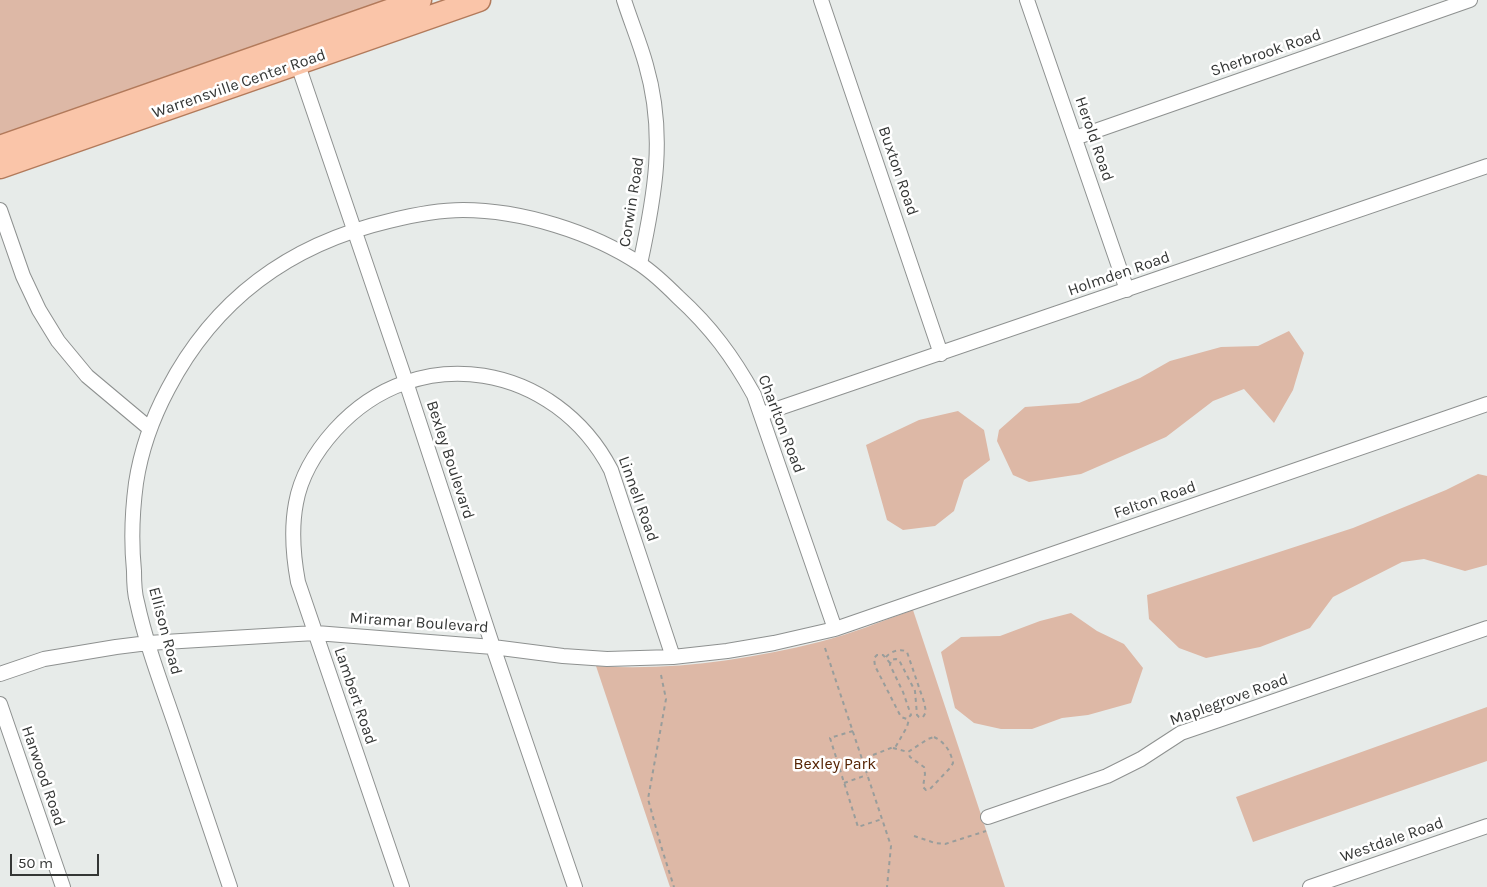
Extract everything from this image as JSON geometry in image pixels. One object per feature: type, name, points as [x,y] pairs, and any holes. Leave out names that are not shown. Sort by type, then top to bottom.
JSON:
[{"type":"main road","name":"Warrensville Center Road","points":[[0,167],[294,54],[420,0]]},
{"type":"main road","name":"Warrensville Center Road","points":[[0,147],[294,54],[479,0]]},
{"type":"street","name":"Corwin Road","points":[[624,0],[646,66],[653,99],[656,128],[655,189],[640,264]]},
{"type":"street","name":"Buxton Road","points":[[821,0],[941,354]]},
{"type":"street","name":"Herold Road","points":[[1027,0],[1127,290]]},
{"type":"street","name":"Sherbrook Road","points":[[1075,138],[1470,0]]},
{"type":"street","name":"Bexley Boulevard","points":[[294,54],[575,887]]},
{"type":"street","name":"Holmden Road","points":[[762,414],[1487,166]]},
{"type":"street","points":[[0,210],[23,276],[39,310],[58,341],[87,376],[149,428]]},
{"type":"street","name":"Charlton Road","points":[[353,230],[433,212],[463,210],[501,213],[534,219],[609,246],[658,276],[690,307],[721,342],[741,371],[754,395],[835,629]]},
{"type":"street","name":"Ellison Road","points":[[230,887],[148,643],[136,598],[131,537],[136,481],[149,428],[176,372],[191,348],[215,318],[253,284],[272,270],[307,249],[353,230]]},
{"type":"street","name":"Linnell Road","points":[[406,382],[450,374],[488,376],[531,390],[558,406],[575,420],[602,451],[611,470],[673,657]]},
{"type":"street","name":"Lambert Road","points":[[402,887],[298,582],[294,561],[294,521],[299,492],[315,456],[329,436],[367,401],[406,382]]},
{"type":"street","name":"Felton Road","points":[[835,629],[1487,404]]},
{"type":"street","name":"Maplegrove Road","points":[[987,824],[1107,776],[1140,759],[1181,733],[1487,628]]},
{"type":"street","name":"Miramar Boulevard","points":[[0,674],[44,659],[148,643],[316,633],[493,646],[563,656],[607,659],[673,657],[746,648],[835,629]]},
{"type":"street","name":"Harwood Road","points":[[0,704],[63,887]]},
{"type":"street","name":"Westdale Road","points":[[1310,887],[1487,826]]},
{"type":"path","points":[[825,648],[891,846],[887,887]]},
{"type":"path","points":[[886,657],[889,653],[898,650],[907,652],[924,702],[926,712],[923,717],[917,715],[913,686],[899,660],[894,659],[890,663]]},
{"type":"path","points":[[873,755],[893,748],[899,742],[911,715],[907,701],[890,663],[881,654],[876,656],[874,662],[901,717],[909,719]]},
{"type":"path","points":[[661,675],[666,699],[648,799],[674,887]]},
{"type":"path","points":[[853,731],[830,738],[858,827],[882,819]]},
{"type":"path","points":[[893,748],[908,752],[928,739],[936,738],[947,748],[953,763],[932,787],[926,790],[923,787],[924,767],[910,757],[908,752]]},
{"type":"path","points":[[844,783],[867,775]]},
{"type":"path","points":[[914,836],[935,843],[945,844],[987,824]]},
{"type":"green space","points":[[0,0],[420,0],[0,147]]},
{"type":"green space","points":[[1289,331],[1304,353],[1293,390],[1274,423],[1244,389],[1213,401],[1166,437],[1081,474],[1029,482],[1013,475],[997,441],[999,430],[1025,407],[1079,403],[1140,378],[1170,361],[1221,347],[1258,346]]},
{"type":"green space","points":[[958,411],[984,430],[990,460],[964,480],[954,511],[935,526],[903,530],[887,520],[866,445],[919,420]]},
{"type":"green space","points":[[1478,474],[1487,476],[1487,565],[1465,571],[1424,559],[1402,562],[1333,597],[1310,628],[1260,647],[1206,658],[1179,648],[1149,619],[1147,595],[1353,528],[1446,490]]},
{"type":"green space","name":"Bexley Park","points":[[913,610],[1005,887],[670,887],[596,666],[652,667],[736,659],[831,639]]},
{"type":"green space","points":[[1071,613],[1097,631],[1124,644],[1143,668],[1131,703],[1088,715],[1062,718],[1032,729],[1001,729],[974,723],[955,708],[941,652],[961,637],[1000,636],[1040,621]]},
{"type":"green space","points":[[1487,707],[1487,761],[1253,842],[1236,797]]}]
